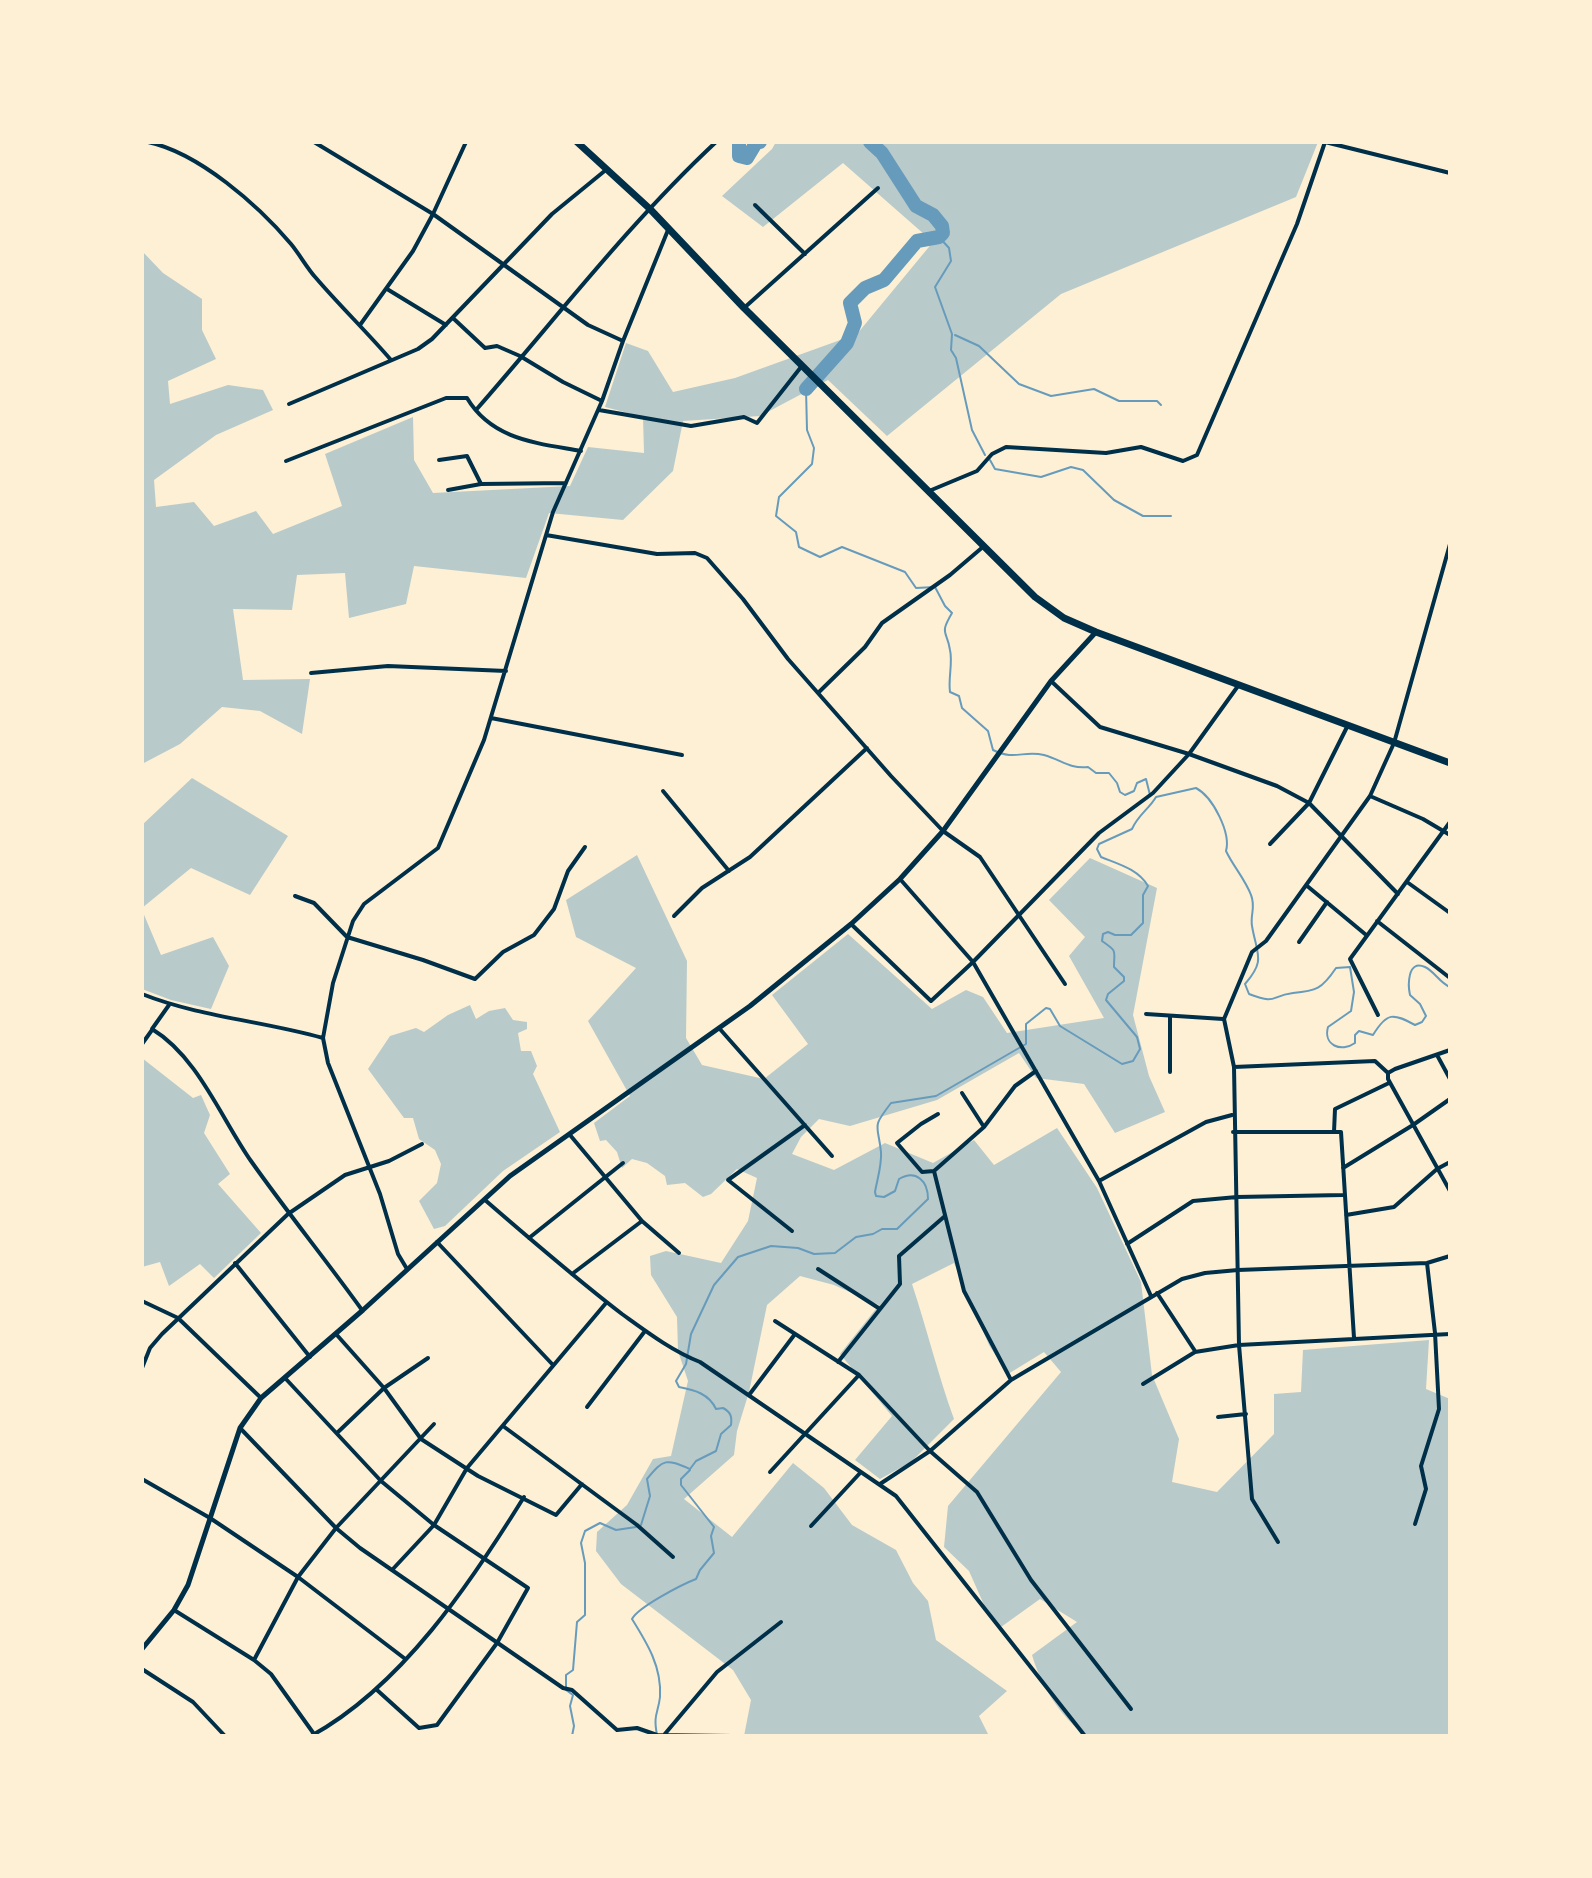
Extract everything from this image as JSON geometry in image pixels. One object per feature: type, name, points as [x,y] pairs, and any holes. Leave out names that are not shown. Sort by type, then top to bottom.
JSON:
[{"type":"highway","points":[[583,143],[1035,597],[1064,618],[1450,763]]},
{"type":"street","points":[[148,142],[162,145],[202,167],[266,216],[315,277],[391,360]]},
{"type":"street","points":[[360,325],[413,251],[466,142]]},
{"type":"street","points":[[476,410],[562,307],[650,209],[716,142]]},
{"type":"street","points":[[929,491],[977,471],[992,454],[1006,447],[1106,453],[1141,447],[1183,461],[1197,455],[1297,224],[1325,142],[1450,173]]},
{"type":"street","points":[[316,143],[433,214],[588,325],[623,341]]},
{"type":"street","points":[[289,404],[418,349],[454,319],[552,214],[607,168]]},
{"type":"street","points":[[744,308],[878,188]]},
{"type":"street","points":[[755,205],[805,254]]},
{"type":"street","points":[[407,1269],[398,1254],[380,1194],[328,1063],[323,1038],[333,983],[353,921],[364,904],[438,848],[491,718],[546,535],[599,410],[623,341],[669,229]]},
{"type":"street","points":[[387,289],[447,326]]},
{"type":"street","points":[[454,319],[485,348],[497,346],[520,356],[602,401]]},
{"type":"street","points":[[599,410],[691,426],[744,417],[757,423],[806,368]]},
{"type":"street","points":[[286,461],[446,398],[467,398],[493,428],[516,438],[581,451]]},
{"type":"street","points":[[439,460],[467,456],[481,484]]},
{"type":"street","points":[[448,490],[481,484],[566,483]]},
{"type":"street","points":[[546,535],[657,554],[695,553],[707,558],[743,599],[788,659],[867,748],[943,831],[980,857],[1065,984]]},
{"type":"street","points":[[1278,1542],[1252,1499],[1239,1345],[1234,1067],[1224,1019],[1252,952],[1266,941],[1370,796],[1394,743],[1450,544]]},
{"type":"street","points":[[818,692],[865,647],[882,623],[950,575],[984,546]]},
{"type":"street","points":[[142,1649],[174,1610],[188,1585],[240,1428],[261,1398],[510,1176],[719,1028],[851,924],[900,879],[943,831],[1051,681],[1096,632]]},
{"type":"street","points":[[311,673],[388,666],[506,671]]},
{"type":"street","points":[[1051,681],[1100,727],[1189,754],[1277,786],[1309,803],[1398,894]]},
{"type":"street","points":[[851,924],[931,1001],[1099,833],[1153,793],[1189,754],[1239,685]]},
{"type":"street","points":[[491,718],[682,755]]},
{"type":"street","points":[[1270,844],[1309,803],[1348,725]]},
{"type":"street","points":[[674,916],[702,888],[750,857],[867,748]]},
{"type":"street","points":[[663,791],[729,871]]},
{"type":"street","points":[[1370,796],[1450,835]]},
{"type":"street","points":[[1378,1015],[1350,959],[1450,822]]},
{"type":"street","points":[[295,896],[314,903],[347,937],[475,979],[503,952],[534,935],[554,909],[568,871],[585,847]]},
{"type":"street","points":[[900,879],[973,962],[1099,1181],[1151,1296]]},
{"type":"street","points":[[1407,882],[1450,913]]},
{"type":"street","points":[[1306,885],[1366,935]]},
{"type":"street","points":[[1299,942],[1327,902]]},
{"type":"street","points":[[1377,921],[1450,978]]},
{"type":"street","points":[[142,994],[169,1005],[280,1026],[323,1038]]},
{"type":"street","points":[[142,1044],[169,1005]]},
{"type":"street","points":[[1146,1014],[1224,1019]]},
{"type":"street","points":[[1170,1016],[1170,1072]]},
{"type":"street","points":[[719,1028],[832,1156]]},
{"type":"street","points":[[152,1029],[184,1054],[230,1131],[288,1214],[363,1310]]},
{"type":"street","points":[[1388,1073],[1450,1050]]},
{"type":"street","points":[[1437,1055],[1450,1079]]},
{"type":"street","points":[[1234,1067],[1375,1061],[1388,1073],[1389,1083],[1450,1191]]},
{"type":"street","points":[[938,1114],[897,1143],[922,1172],[934,1171],[984,1127],[1015,1086],[1036,1071]]},
{"type":"street","points":[[1334,1132],[1335,1109],[1389,1083]]},
{"type":"street","points":[[962,1093],[984,1127]]},
{"type":"street","points":[[1343,1168],[1450,1099]]},
{"type":"street","points":[[1099,1181],[1206,1122],[1233,1115]]},
{"type":"street","points":[[792,1231],[728,1180],[805,1125]]},
{"type":"street","points":[[1233,1132],[1341,1132],[1354,1338]]},
{"type":"street","points":[[570,1135],[642,1221],[679,1253]]},
{"type":"street","points":[[142,1368],[150,1348],[178,1318],[288,1214],[345,1175],[389,1161],[422,1144]]},
{"type":"street","points":[[1346,1215],[1394,1207],[1437,1169],[1450,1162]]},
{"type":"street","points":[[529,1238],[623,1163]]},
{"type":"street","points":[[934,1171],[964,1291],[1011,1380]]},
{"type":"street","points":[[1127,1244],[1193,1201],[1344,1195]]},
{"type":"street","points":[[483,1198],[606,1303],[645,1331],[700,1362],[896,1496],[1085,1736]]},
{"type":"street","points":[[838,1362],[900,1284],[899,1256],[945,1216]]},
{"type":"street","points":[[572,1274],[642,1221]]},
{"type":"street","points":[[436,1241],[553,1365]]},
{"type":"street","points":[[880,1484],[930,1451],[1011,1380],[1182,1279],[1238,1270],[1427,1263],[1450,1256]]},
{"type":"street","points":[[235,1263],[310,1357]]},
{"type":"street","points":[[1415,1524],[1426,1489],[1421,1466],[1439,1409],[1427,1263]]},
{"type":"street","points":[[818,1269],[880,1309]]},
{"type":"street","points":[[1157,1293],[1195,1352]]},
{"type":"street","points":[[142,1301],[178,1318],[261,1398]]},
{"type":"street","points":[[392,1570],[434,1525],[467,1468],[606,1303]]},
{"type":"street","points":[[775,1321],[859,1375],[930,1451],[977,1492],[1031,1580],[1131,1709]]},
{"type":"street","points":[[587,1407],[645,1331]]},
{"type":"street","points":[[336,1334],[384,1388],[421,1439],[467,1468],[556,1515],[582,1484]]},
{"type":"street","points":[[749,1395],[795,1334]]},
{"type":"street","points":[[1143,1384],[1195,1352],[1239,1345],[1450,1334]]},
{"type":"street","points":[[337,1433],[384,1388],[428,1358]]},
{"type":"street","points":[[770,1472],[859,1375]]},
{"type":"street","points":[[285,1378],[381,1481],[434,1525],[528,1588],[497,1643],[437,1725],[419,1728],[377,1690]]},
{"type":"street","points":[[1218,1417],[1246,1414]]},
{"type":"street","points":[[254,1660],[298,1577],[336,1528],[434,1424]]},
{"type":"street","points":[[503,1426],[639,1527],[673,1557]]},
{"type":"street","points":[[240,1428],[336,1528],[497,1643],[563,1688],[572,1690],[615,1733],[637,1728],[664,1735],[732,1736]]},
{"type":"street","points":[[811,1526],[861,1472]]},
{"type":"street","points":[[142,1479],[210,1518],[298,1577],[404,1659]]},
{"type":"street","points":[[174,1610],[271,1674],[313,1735],[377,1690],[485,1560],[524,1497]]},
{"type":"street","points":[[664,1735],[717,1672],[781,1622]]},
{"type":"street","points":[[142,1669],[193,1702],[225,1736]]},
{"type":"shaded area","points":[[776,142],[1318,142],[1296,197],[1061,294],[887,436],[828,380],[760,416],[683,421],[673,471],[623,520],[549,513],[526,578],[414,566],[406,604],[349,618],[345,573],[297,575],[292,610],[233,609],[243,680],[310,679],[302,734],[260,711],[222,707],[180,744],[142,764],[142,251],[163,273],[202,299],[202,330],[216,359],[168,381],[170,404],[228,385],[263,390],[273,410],[216,435],[154,480],[156,507],[194,502],[214,526],[256,511],[273,534],[342,506],[325,454],[413,417],[414,460],[433,493],[570,486],[588,447],[644,453],[643,417],[605,407],[626,343],[648,351],[673,392],[735,378],[857,334],[933,242],[843,163],[763,227],[722,196]]},
{"type":"shaded area","points":[[192,778],[288,836],[250,895],[191,868],[142,908],[142,825]]},
{"type":"shaded area","points":[[637,855],[687,961],[686,1038],[702,1065],[764,1079],[808,1044],[772,995],[848,934],[932,1009],[966,990],[983,997],[1007,1033],[1104,1018],[1069,956],[1085,937],[1049,900],[1090,858],[1157,888],[1133,1015],[1149,1076],[1165,1112],[1115,1133],[1084,1084],[1036,1078],[1019,1053],[937,1100],[850,1126],[819,1119],[801,1137],[792,1154],[834,1170],[885,1143],[933,1163],[974,1140],[994,1165],[1057,1128],[1097,1188],[1141,1282],[1152,1375],[1179,1439],[1172,1482],[1217,1492],[1274,1434],[1274,1394],[1301,1392],[1303,1350],[1429,1340],[1426,1389],[1450,1399],[1450,1736],[1086,1736],[1077,1728],[1053,1700],[1032,1655],[1077,1622],[1040,1599],[1001,1627],[985,1607],[969,1571],[944,1547],[948,1506],[1061,1372],[1044,1352],[1008,1374],[989,1345],[954,1263],[912,1284],[954,1419],[911,1462],[880,1479],[855,1460],[892,1416],[840,1354],[879,1305],[834,1285],[800,1276],[767,1305],[734,1455],[684,1499],[732,1537],[793,1463],[824,1488],[852,1525],[896,1550],[913,1583],[928,1601],[936,1640],[1007,1691],[979,1716],[989,1736],[744,1736],[751,1700],[733,1670],[621,1584],[596,1551],[597,1532],[627,1505],[653,1459],[671,1456],[688,1381],[678,1351],[677,1317],[651,1275],[650,1256],[666,1251],[721,1263],[748,1221],[757,1178],[737,1169],[711,1194],[703,1197],[685,1183],[667,1185],[665,1176],[647,1163],[632,1159],[622,1168],[617,1152],[606,1140],[600,1141],[594,1123],[630,1096],[588,1021],[636,968],[576,937],[566,900]]},
{"type":"shaded area","points":[[142,910],[161,955],[213,937],[229,966],[211,1009],[171,1000],[142,989]]},
{"type":"shaded area","points":[[470,1005],[476,1019],[489,1011],[505,1008],[513,1020],[527,1022],[527,1029],[518,1033],[521,1051],[531,1051],[537,1066],[533,1074],[560,1132],[503,1171],[445,1226],[434,1229],[419,1201],[437,1183],[441,1164],[435,1150],[419,1139],[413,1118],[404,1118],[368,1069],[390,1036],[416,1028],[424,1032],[448,1015]]},
{"type":"shaded area","points":[[142,1058],[193,1098],[201,1095],[210,1115],[204,1133],[230,1174],[218,1184],[261,1233],[214,1278],[200,1264],[169,1286],[160,1262],[142,1267]]},
{"type":"waterway","points":[[739,142],[739,156],[747,158],[756,143],[760,142]]},
{"type":"waterway","points":[[806,389],[847,343],[855,323],[850,303],[865,288],[884,280],[917,241],[939,237],[943,233],[942,226],[933,215],[916,206],[882,153],[870,142]]},
{"type":"waterway","points":[[939,237],[949,248],[951,261],[935,287],[952,334],[951,350],[956,358],[972,430],[985,455]]},
{"type":"waterway","points":[[955,335],[979,346],[1019,384],[1051,396],[1094,389],[1119,401],[1157,401],[1161,405]]},
{"type":"waterway","points":[[806,389],[807,430],[814,448],[812,464],[779,497],[776,516],[796,532],[799,547],[820,557],[842,547],[905,572],[916,588],[935,587],[952,613],[945,629],[951,655],[950,692],[959,696],[962,708],[988,731],[993,750],[1007,755],[1044,755],[1070,765],[1088,767],[1096,773],[1109,773],[1125,795],[1146,779],[1150,795]]},
{"type":"waterway","points":[[990,460],[995,469],[1041,477],[1071,467],[1083,470],[1114,500],[1143,516],[1171,516]]},
{"type":"waterway","points":[[1156,797],[1196,788],[1209,799],[1219,816],[1226,835],[1226,851],[1252,899],[1258,963],[1245,984],[1249,994],[1269,999],[1313,990],[1322,985],[1336,968],[1350,967],[1354,992],[1351,1011],[1328,1027],[1327,1033],[1334,1046],[1344,1047],[1355,1043],[1355,1035],[1359,1031],[1373,1035],[1382,1022],[1391,1017],[1415,1025],[1422,1022],[1426,1016],[1409,991],[1410,975],[1415,967],[1425,967],[1450,987]]},
{"type":"waterway","points":[[641,1525],[650,1496],[647,1479],[653,1472],[666,1462],[690,1469],[696,1461],[716,1451],[721,1434],[731,1425],[726,1410],[716,1409],[705,1396],[679,1387],[676,1381],[686,1364],[691,1334],[714,1285],[738,1257],[771,1246],[798,1248],[814,1254],[835,1253],[856,1237],[882,1229],[897,1229],[928,1199],[923,1182],[911,1175],[899,1179],[895,1191],[884,1197],[876,1196],[881,1157],[877,1126],[891,1103],[936,1096],[1026,1044],[1026,1024],[1046,1008],[1050,1009],[1060,1026],[1122,1064],[1133,1061],[1140,1049],[1137,1037],[1106,1000],[1108,994],[1124,981],[1124,977],[1114,967],[1113,950],[1102,941],[1103,934],[1108,932],[1131,935],[1143,923],[1143,895],[1148,886],[1133,871],[1101,857],[1097,849],[1099,844],[1132,829],[1156,797]]},
{"type":"waterway","points":[[657,1735],[659,1676],[648,1646],[632,1619],[651,1602],[696,1579],[714,1553],[711,1536],[714,1527],[681,1485],[681,1479],[690,1470]]},
{"type":"waterway","points":[[572,1736],[574,1726],[570,1706],[573,1695],[566,1690],[566,1675],[573,1670],[577,1622],[585,1615],[585,1563],[581,1543],[585,1531],[600,1523],[616,1530],[636,1527]]}]
